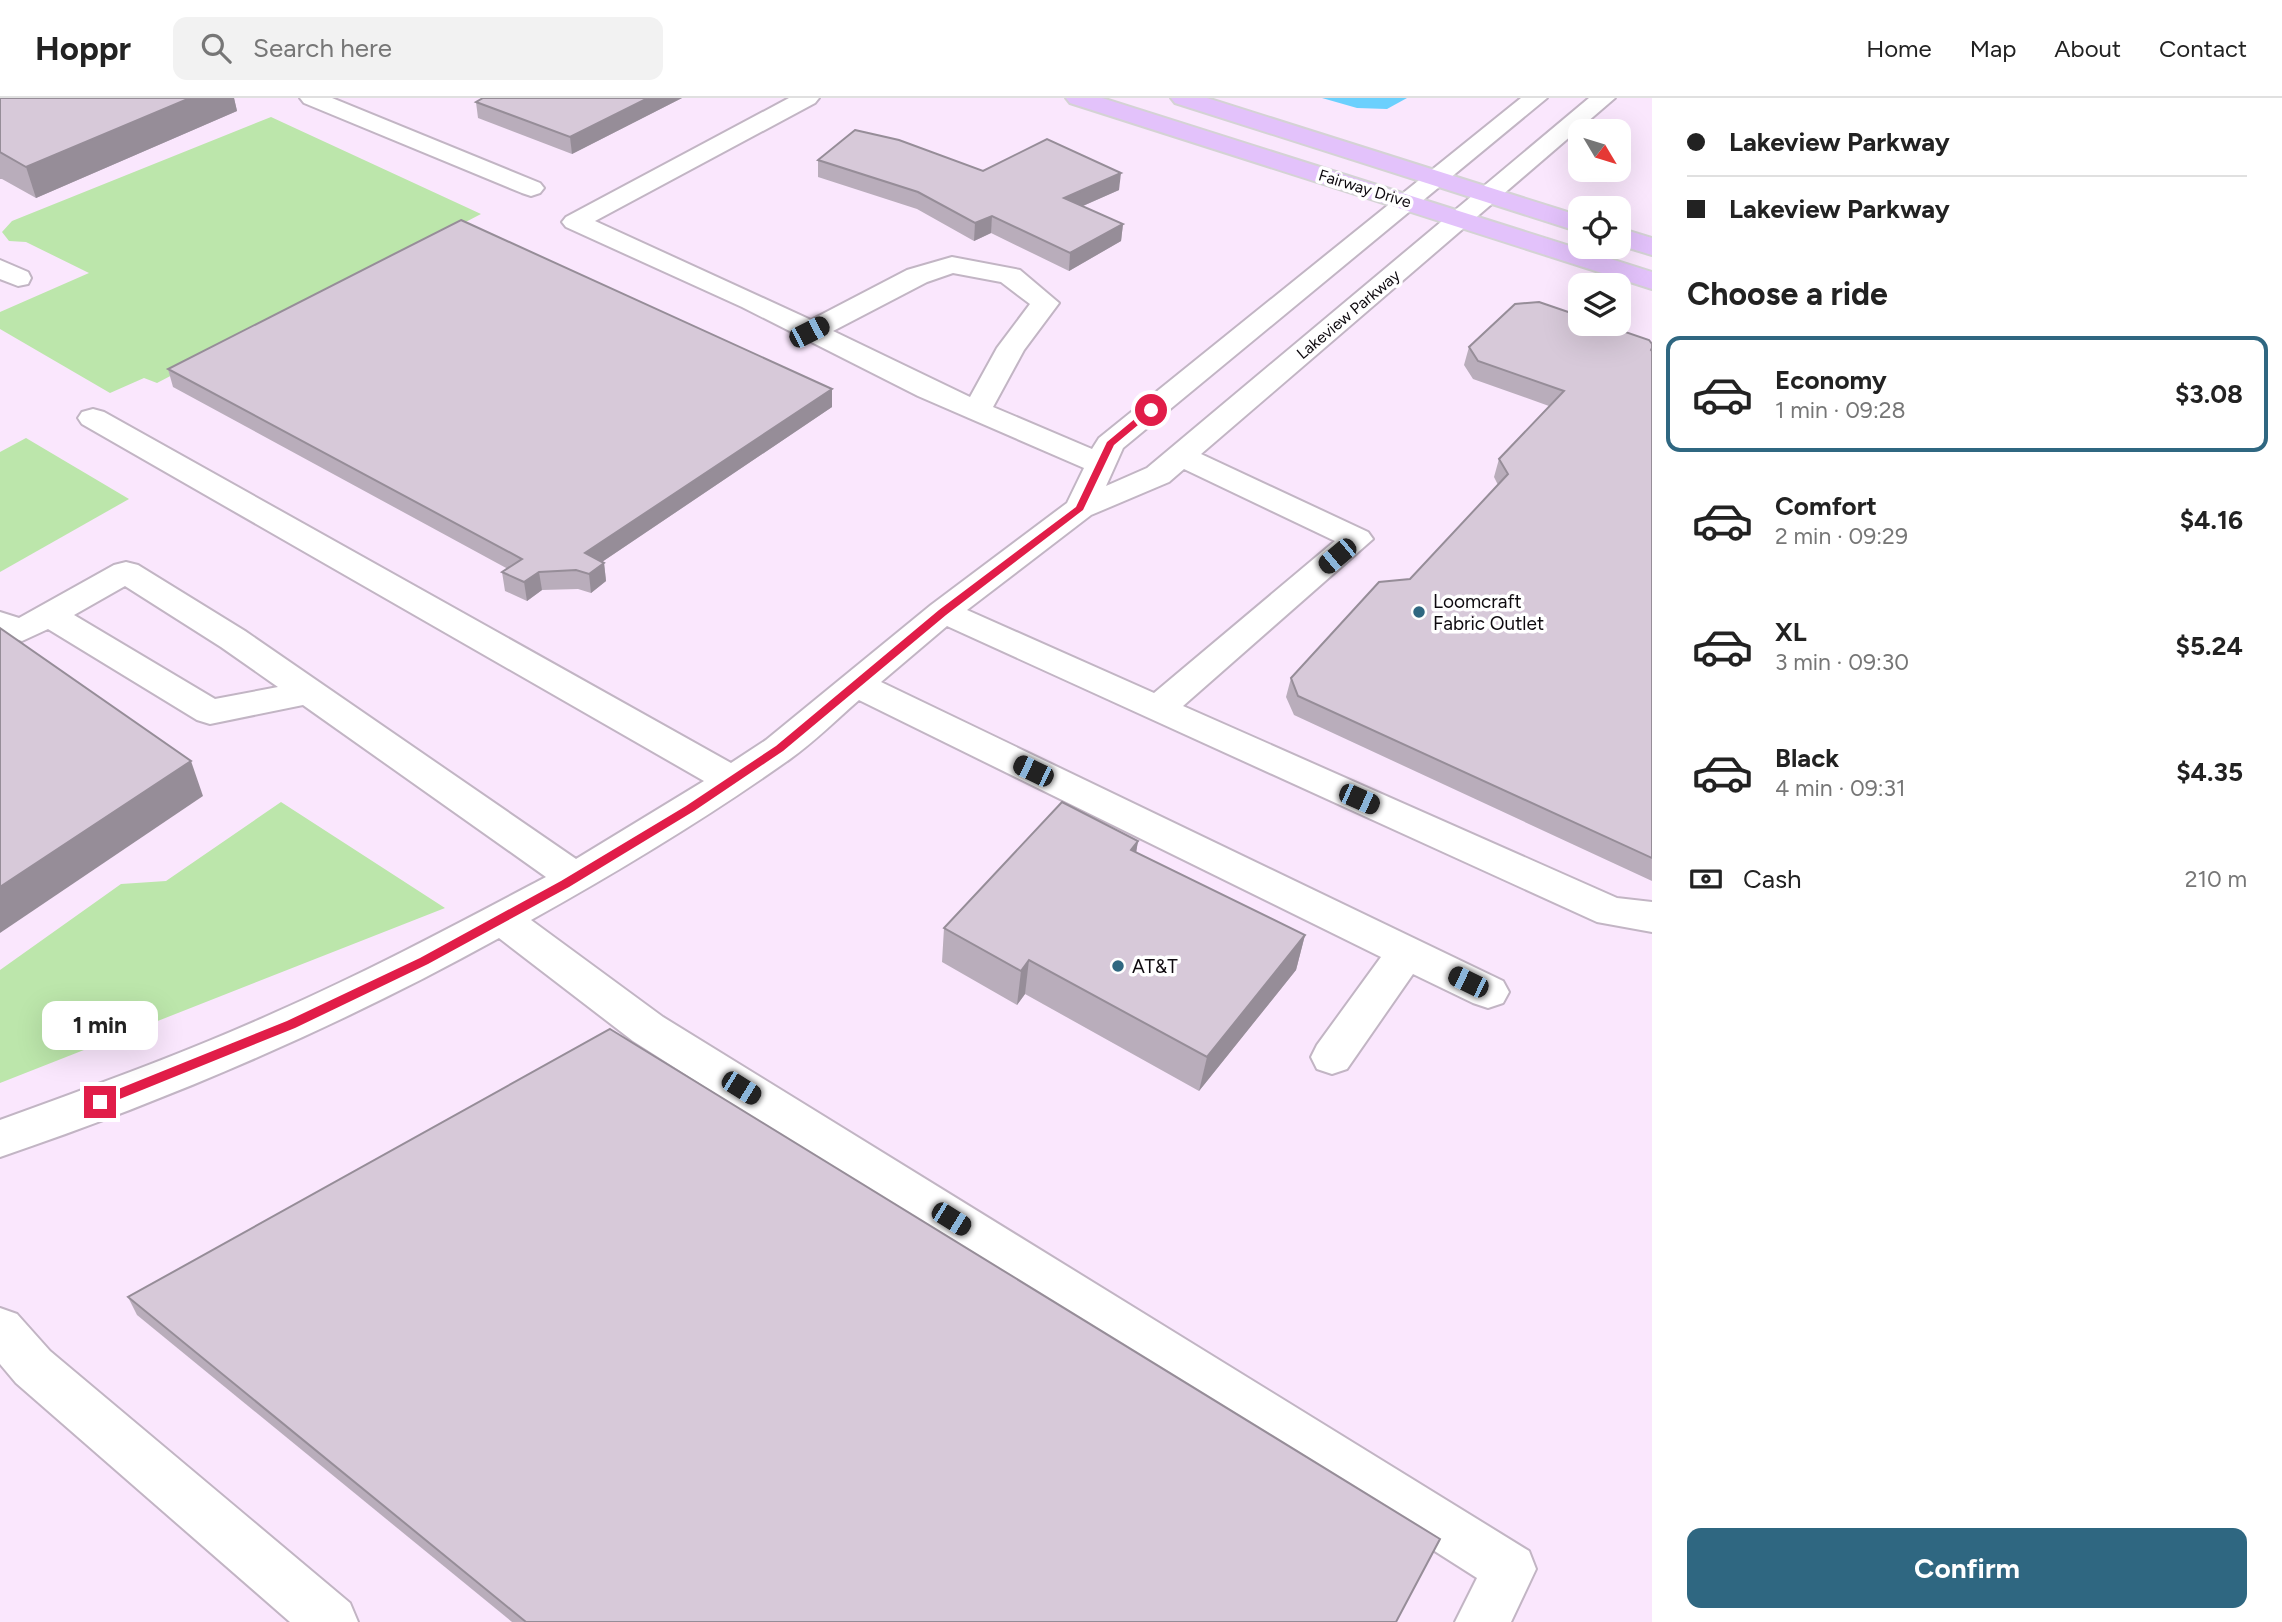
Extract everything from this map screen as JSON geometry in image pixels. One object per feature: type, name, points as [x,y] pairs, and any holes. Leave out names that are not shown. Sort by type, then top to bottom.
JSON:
[{"type":"main road","name":"Fairway Drive","points":[[1078,98],[1652,281]]},
{"type":"main road","name":"Fairway Drive","points":[[1183,98],[1568,220]]},
{"type":"main road","points":[[1631,240],[1652,247]]},
{"type":"street","points":[[312,98],[531,188]]},
{"type":"street","points":[[807,98],[575,222],[752,301],[809,332],[976,412],[1101,464]]},
{"type":"street","name":"Lakeview Parkway","points":[[1080,508],[1110,444],[1535,98]]},
{"type":"street","name":"Lakeview Parkway","points":[[0,1139],[176,1073],[291,1024],[424,961],[576,878],[732,780],[779,749],[943,612],[1080,508],[1158,475],[1603,98]]},
{"type":"street","points":[[809,332],[917,276],[952,265],[1010,276],[1045,303],[1010,348],[976,412]]},
{"type":"street","points":[[93,418],[732,780]]},
{"type":"street","points":[[1157,709],[1357,539],[1181,456]]},
{"type":"street","points":[[0,623],[22,630],[126,572],[233,639],[576,878]]},
{"type":"street","points":[[943,612],[1611,912],[1652,917]]},
{"type":"street","points":[[49,615],[210,712],[310,692]]},
{"type":"street","points":[[857,685],[1488,992]]},
{"type":"street","points":[[500,919],[648,1029],[1510,1569],[1482,1622]]},
{"type":"street","points":[[1332,1057],[1406,953]]},
{"type":"street","points":[[0,1329],[33,1367],[331,1622]]},
{"type":"shaded area","points":[[0,98],[1652,98],[1652,1622],[0,1622]]},
{"type":"green space","points":[[271,117],[481,214],[157,383],[144,378],[110,393],[0,329],[0,312],[89,273],[26,242],[9,241],[2,232],[12,221]]},
{"type":"green space","points":[[26,438],[129,499],[0,572],[0,452]]},
{"type":"green space","points":[[281,802],[445,908],[0,1083],[0,970],[121,884],[166,881]]},
{"type":"water","points":[[1322,98],[1407,98],[1387,109],[1357,108]]},
{"type":"building","points":[[0,98],[190,98],[26,167],[0,152]]},
{"type":"building","points":[[483,98],[648,98],[570,137],[476,102]]},
{"type":"building","points":[[855,130],[899,140],[983,171],[1047,139],[1121,173],[1064,198],[1123,224],[1070,253],[992,216],[975,223],[918,192],[818,160]]},
{"type":"building","points":[[461,220],[832,389],[585,553],[604,563],[589,574],[576,570],[539,572],[524,582],[502,572],[522,559],[168,369]]},
{"type":"building","points":[[1539,302],[1568,312],[1568,336],[1631,336],[1631,334],[1649,340],[1652,344],[1652,858],[1298,696],[1291,678],[1379,582],[1410,579],[1508,474],[1499,459],[1564,391],[1478,361],[1469,347],[1515,304]]},
{"type":"building","points":[[0,628],[191,761],[0,887]]},
{"type":"building","name":"AT&T","points":[[1062,802],[1138,841],[1131,850],[1305,935],[1207,1057],[1029,960],[1021,971],[944,928]]},
{"type":"building","points":[[610,1029],[1440,1539],[1396,1622],[526,1622],[128,1297]]},
{"type":"place","name":"Loomcraft Fabric Outlet","points":[[1419,612]]},
{"type":"place","name":"AT&T","points":[[1118,966]]},
{"type":"route","points":[[100,1102],[291,1024],[424,961],[565,884],[690,808],[779,749],[943,612],[1080,508],[1110,444],[1151,410]]}]
